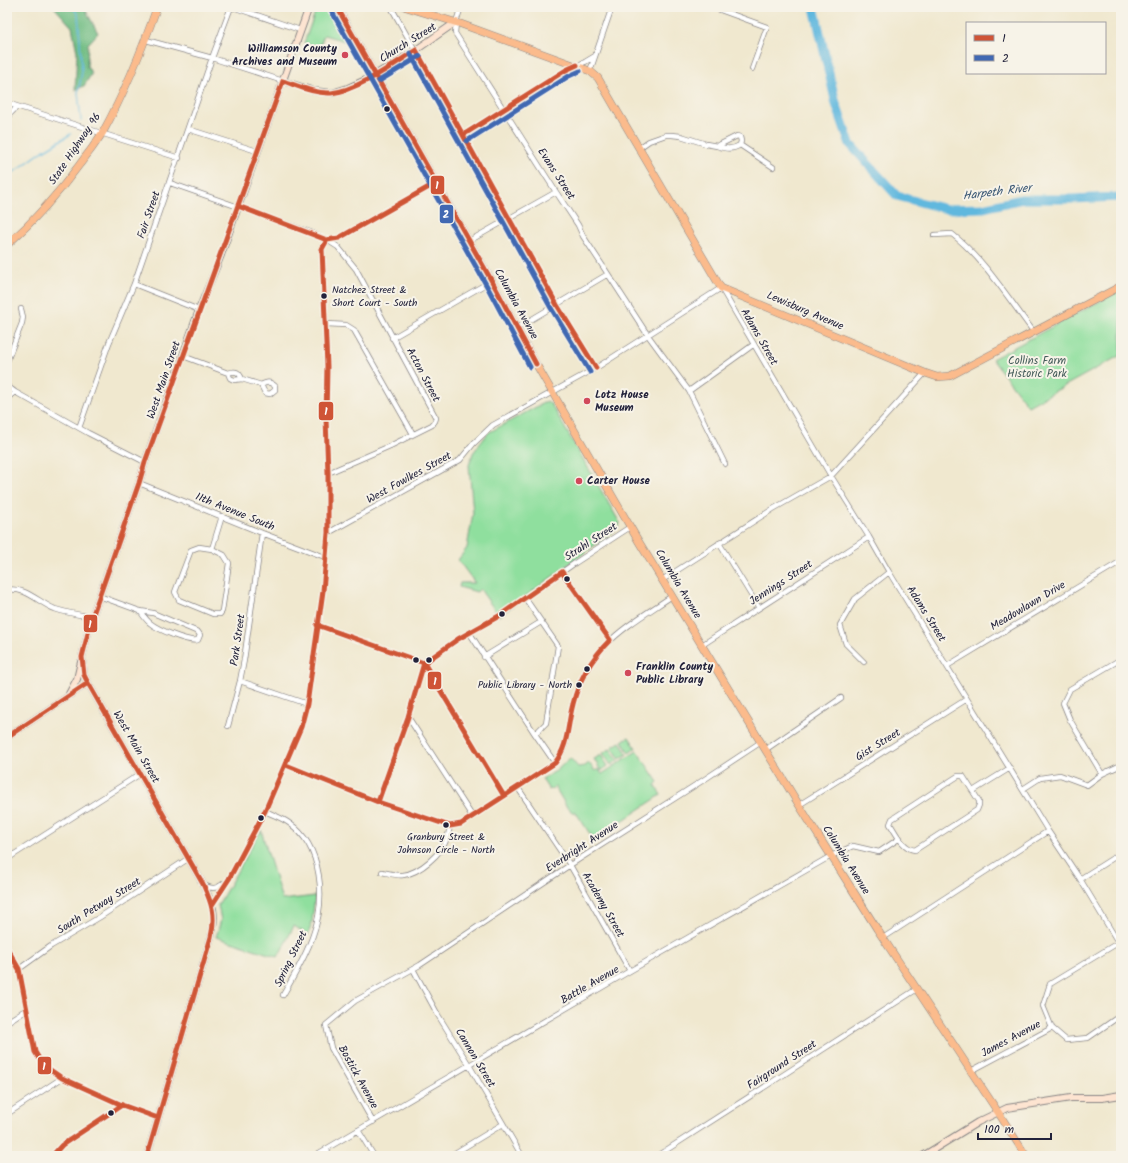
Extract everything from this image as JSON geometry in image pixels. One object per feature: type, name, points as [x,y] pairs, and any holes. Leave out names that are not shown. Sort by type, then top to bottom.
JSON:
[{"type":"main road","name":"State Highway 96","points":[[7,245],[36,218],[60,191],[102,133],[146,40],[157,7]]},
{"type":"main road","name":"West Main Street","points":[[147,1156],[211,937],[214,922],[212,905],[189,858],[88,683],[84,675],[82,657],[99,596],[199,310],[309,7]]},
{"type":"main road","name":"Columbia Avenue","points":[[338,7],[630,527],[831,856],[1026,1156]]},
{"type":"main road","points":[[406,7],[456,22],[577,65],[590,71],[598,78],[721,288]]},
{"type":"main road","name":"Church Street","points":[[283,81],[314,91],[332,93],[376,75],[416,50],[456,22]]},
{"type":"main road","name":"Lewisburg Avenue","points":[[721,288],[937,377],[950,376],[1121,286]]},
{"type":"main road","points":[[64,699],[72,690],[77,679],[82,657]]},
{"type":"main road","points":[[7,737],[88,683]]},
{"type":"main road","points":[[923,1156],[978,1122],[1007,1108],[1051,1100],[1071,1098],[1102,1098],[1121,1095]]},
{"type":"street","points":[[232,7],[300,30]]},
{"type":"street","name":"Fair Street","points":[[79,428],[109,343],[134,284],[179,158],[212,58],[232,7]]},
{"type":"street","points":[[391,7],[557,305],[596,368]]},
{"type":"street","points":[[456,22],[462,7]]},
{"type":"street","points":[[590,71],[612,7]]},
{"type":"street","points":[[712,7],[767,27],[752,70]]},
{"type":"street","name":"Evans Street","points":[[456,22],[455,33],[578,225],[583,236],[647,334],[689,391],[725,464]]},
{"type":"street","points":[[146,40],[212,58],[283,81]]},
{"type":"street","points":[[462,135],[566,70],[595,56]]},
{"type":"street","points":[[7,103],[179,158]]},
{"type":"street","points":[[7,117],[17,107]]},
{"type":"street","points":[[188,129],[257,152]]},
{"type":"street","points":[[639,148],[649,141],[672,134],[706,144],[727,148],[734,148],[740,144]]},
{"type":"street","points":[[717,146],[737,136],[740,137],[740,144]]},
{"type":"street","points":[[740,144],[773,167]]},
{"type":"street","name":"Acton Street","points":[[170,183],[238,206],[327,240],[338,248],[356,269],[436,418],[432,425],[390,446],[328,473]]},
{"type":"street","points":[[212,905],[229,879],[265,812],[286,765],[301,726],[307,704],[323,591],[328,533],[326,419],[327,366],[322,248],[327,240],[339,238],[436,183]]},
{"type":"street","points":[[469,241],[556,192]]},
{"type":"street","points":[[934,235],[952,234],[967,246],[992,275],[1033,331]]},
{"type":"street","points":[[517,328],[608,274]]},
{"type":"street","points":[[392,338],[491,281]]},
{"type":"street","points":[[134,284],[199,310]]},
{"type":"street","name":"West Fowlkes Street","points":[[328,533],[460,460],[474,443],[493,425],[596,368],[721,288]]},
{"type":"street","name":"Adams Street","points":[[721,288],[889,572],[1048,831],[1120,944]]},
{"type":"street","points":[[7,361],[22,323],[23,317],[21,309]]},
{"type":"street","points":[[326,324],[346,325],[354,330],[413,434]]},
{"type":"street","points":[[689,391],[754,345]]},
{"type":"street","points":[[183,356],[228,373],[234,371],[239,373],[242,379]]},
{"type":"street","points":[[228,373],[230,378],[234,380],[242,379],[261,385]]},
{"type":"street","points":[[662,580],[719,543],[831,476],[925,373]]},
{"type":"street","points":[[7,386],[79,428],[146,462]]},
{"type":"street","points":[[7,398],[15,392]]},
{"type":"street","name":"11th Avenue South","points":[[139,483],[325,557]]},
{"type":"street","points":[[212,549],[222,516]]},
{"type":"street","name":"Strahl Street","points":[[424,663],[468,632],[499,616],[630,527]]},
{"type":"street","name":"Park Street","points":[[262,533],[240,681],[307,704]]},
{"type":"street","name":"Jennings Street","points":[[702,645],[869,537]]},
{"type":"street","points":[[719,543],[759,608]]},
{"type":"street","points":[[199,547],[212,549],[224,555],[229,563],[222,611],[220,614],[213,614],[179,600],[175,592],[191,550],[199,547]]},
{"type":"street","name":"Meadowlawn Drive","points":[[947,666],[1118,563]]},
{"type":"street","points":[[864,662],[846,644],[840,624],[855,599],[889,572]]},
{"type":"street","points":[[7,590],[14,589],[22,591],[55,609],[92,617]]},
{"type":"street","points":[[99,596],[140,611],[153,613],[198,632],[200,635],[198,640],[194,641],[182,638],[151,624],[140,611]]},
{"type":"street","points":[[286,765],[378,802],[450,826],[461,824],[555,763],[561,756],[566,746],[573,704],[582,679],[596,655],[616,634],[672,596]]},
{"type":"street","points":[[525,598],[558,646],[546,723],[534,734]]},
{"type":"street","points":[[484,657],[541,622]]},
{"type":"street","points":[[317,625],[424,663],[504,796]]},
{"type":"street","points":[[468,632],[534,734],[555,763]]},
{"type":"street","points":[[1102,774],[1070,720],[1063,703],[1070,689],[1121,658]]},
{"type":"street","points":[[378,802],[408,717],[424,663]]},
{"type":"street","points":[[228,726],[240,681]]},
{"type":"street","points":[[766,750],[841,698]]},
{"type":"street","name":"Gist Street","points":[[799,805],[967,699]]},
{"type":"street","points":[[408,717],[472,816]]},
{"type":"street","name":"Everbright Avenue","points":[[413,969],[570,865],[705,780],[761,742]]},
{"type":"street","points":[[1023,789],[1040,778],[1060,775],[1087,785],[1102,774],[1121,765]]},
{"type":"street","points":[[973,791],[1010,768]]},
{"type":"street","points":[[7,858],[140,774]]},
{"type":"street","points":[[958,776],[963,776],[973,791],[979,801],[977,810],[915,850],[910,850],[906,847],[890,824],[892,819],[958,776]]},
{"type":"street","name":"Academy Street","points":[[518,788],[570,865],[630,972]]},
{"type":"street","name":"Spring Street","points":[[265,812],[289,823],[302,835],[312,849],[318,873],[320,906],[317,921],[307,951],[284,995]]},
{"type":"street","points":[[382,872],[403,875],[417,870],[430,861],[440,850],[447,839],[450,826]]},
{"type":"street","points":[[883,938],[1048,831]]},
{"type":"street","name":"Battle Avenue","points":[[314,1156],[831,856],[853,846],[879,852],[900,838]]},
{"type":"street","points":[[1080,879],[1121,853]]},
{"type":"street","name":"South Petway Street","points":[[19,969],[51,946],[100,917],[189,858]]},
{"type":"street","points":[[203,884],[210,888],[216,888],[229,879]]},
{"type":"street","name":"James Avenue","points":[[971,1071],[1052,1028],[1043,1006],[1050,984],[1120,944]]},
{"type":"street","points":[[7,948],[19,969],[35,1052],[43,1066],[62,1078],[122,1105],[158,1118]]},
{"type":"street","name":"Cannon Street","points":[[413,969],[438,1015],[522,1156]]},
{"type":"street","name":"Bostick Avenue","points":[[373,1122],[331,1048],[326,1025],[355,1001],[413,969]]},
{"type":"street","name":"Fairground Street","points":[[658,1156],[917,989]]},
{"type":"street","points":[[7,1022],[27,1009]]},
{"type":"street","points":[[1052,1028],[1066,1040],[1088,1038],[1121,1015]]},
{"type":"street","points":[[7,1114],[62,1078]]},
{"type":"street","points":[[52,1156],[62,1145],[122,1105]]},
{"type":"street","points":[[450,1156],[503,1124]]},
{"type":"street","points":[[358,1130],[374,1156]]},
{"type":"street","points":[[327,1149],[329,1156]]},
{"type":"green space","points":[[54,7],[84,7],[98,33],[88,44],[87,67],[92,73],[84,86],[75,90],[77,52],[72,27]]},
{"type":"green space","points":[[317,7],[329,7],[348,42],[324,35],[319,48],[304,43]]},
{"type":"green space","name":"Collins Farm Historic Park","points":[[1119,291],[1121,294],[1121,355],[1028,406],[992,359]]},
{"type":"green space","points":[[547,401],[551,404],[620,523],[618,528],[499,616],[480,589],[477,592],[459,587],[460,583],[475,583],[458,560],[467,548],[473,513],[469,465],[473,453],[488,433]]},
{"type":"green space","points":[[629,737],[636,748],[629,753],[622,741]]},
{"type":"green space","points":[[620,742],[627,754],[620,759],[612,747]]},
{"type":"green space","points":[[610,749],[618,760],[611,765],[603,753]]},
{"type":"green space","points":[[637,751],[658,782],[655,785],[661,795],[595,839],[592,837],[575,811],[572,813],[570,809],[568,809],[555,787],[549,790],[542,779],[556,771],[570,758],[578,767],[585,766],[589,763],[595,771],[598,769],[602,774]]},
{"type":"green space","points":[[601,755],[608,766],[601,771],[594,759]]},
{"type":"green space","points":[[261,830],[282,900],[315,896],[312,922],[308,935],[294,926],[278,957],[216,937],[221,920],[218,905]]},
{"type":"waterway","points":[[72,7],[78,14],[82,72],[78,93],[81,120]]},
{"type":"waterway","name":"Harpeth River","points":[[814,7],[836,104],[850,144],[897,196],[946,209],[983,208],[1022,199],[1121,197]]},
{"type":"waterway","points":[[7,177],[43,151],[71,134]]},
{"type":"transit line","name":"1","points":[[337,7],[494,285],[536,364]]},
{"type":"transit line","name":"2","points":[[331,10],[488,288],[530,367]]},
{"type":"transit line","name":"1","points":[[283,81],[319,92],[331,93],[341,91],[375,76],[416,50],[557,305],[596,368]]},
{"type":"transit line","name":"2","points":[[410,53],[551,308],[590,372]]},
{"type":"transit line","name":"2","points":[[379,81],[420,56]]},
{"type":"transit line","name":"1","points":[[463,135],[566,70],[577,65]]},
{"type":"transit line","name":"2","points":[[467,141],[569,76],[580,71]]},
{"type":"transit line","name":"1","points":[[147,1156],[211,937],[213,916],[209,898],[203,884],[88,683],[84,675],[82,657],[92,617],[145,462],[283,81]]},
{"type":"transit line","name":"1","points":[[238,206],[327,240],[339,238],[436,183]]},
{"type":"transit line","name":"1","points":[[212,905],[229,879],[265,811],[301,727],[307,704],[323,591],[328,533],[326,419],[327,366],[322,249],[327,240]]},
{"type":"transit line","name":"1","points":[[562,572],[610,640]]},
{"type":"transit line","name":"1","points":[[378,802],[408,717],[424,663],[458,639],[499,616],[562,572]]},
{"type":"transit line","name":"1","points":[[317,625],[424,663],[504,796]]},
{"type":"transit line","name":"1","points":[[286,765],[378,802],[450,826],[461,824],[555,763],[563,749],[573,704],[579,686],[587,669],[597,654],[610,640]]},
{"type":"transit line","name":"1","points":[[7,737],[88,683]]},
{"type":"transit line","name":"1","points":[[7,948],[19,969],[35,1052],[43,1065],[62,1078],[122,1105],[158,1118]]},
{"type":"transit line","name":"1","points":[[52,1156],[62,1145],[122,1105]]},
{"type":"place","name":"Williamson County Archives and Museum","points":[[345,55]]},
{"type":"place","name":"Natchez Street & Short Court - South","points":[[324,296]]},
{"type":"place","name":"Lotz House Museum","points":[[587,401]]},
{"type":"place","name":"Carter House","points":[[579,481]]},
{"type":"place","name":"Franklin County Public Library","points":[[628,673]]},
{"type":"place","name":"Public Library - North","points":[[579,685]]},
{"type":"place","name":"Granbury Street & Johnson Circle - North","points":[[446,825]]}]
